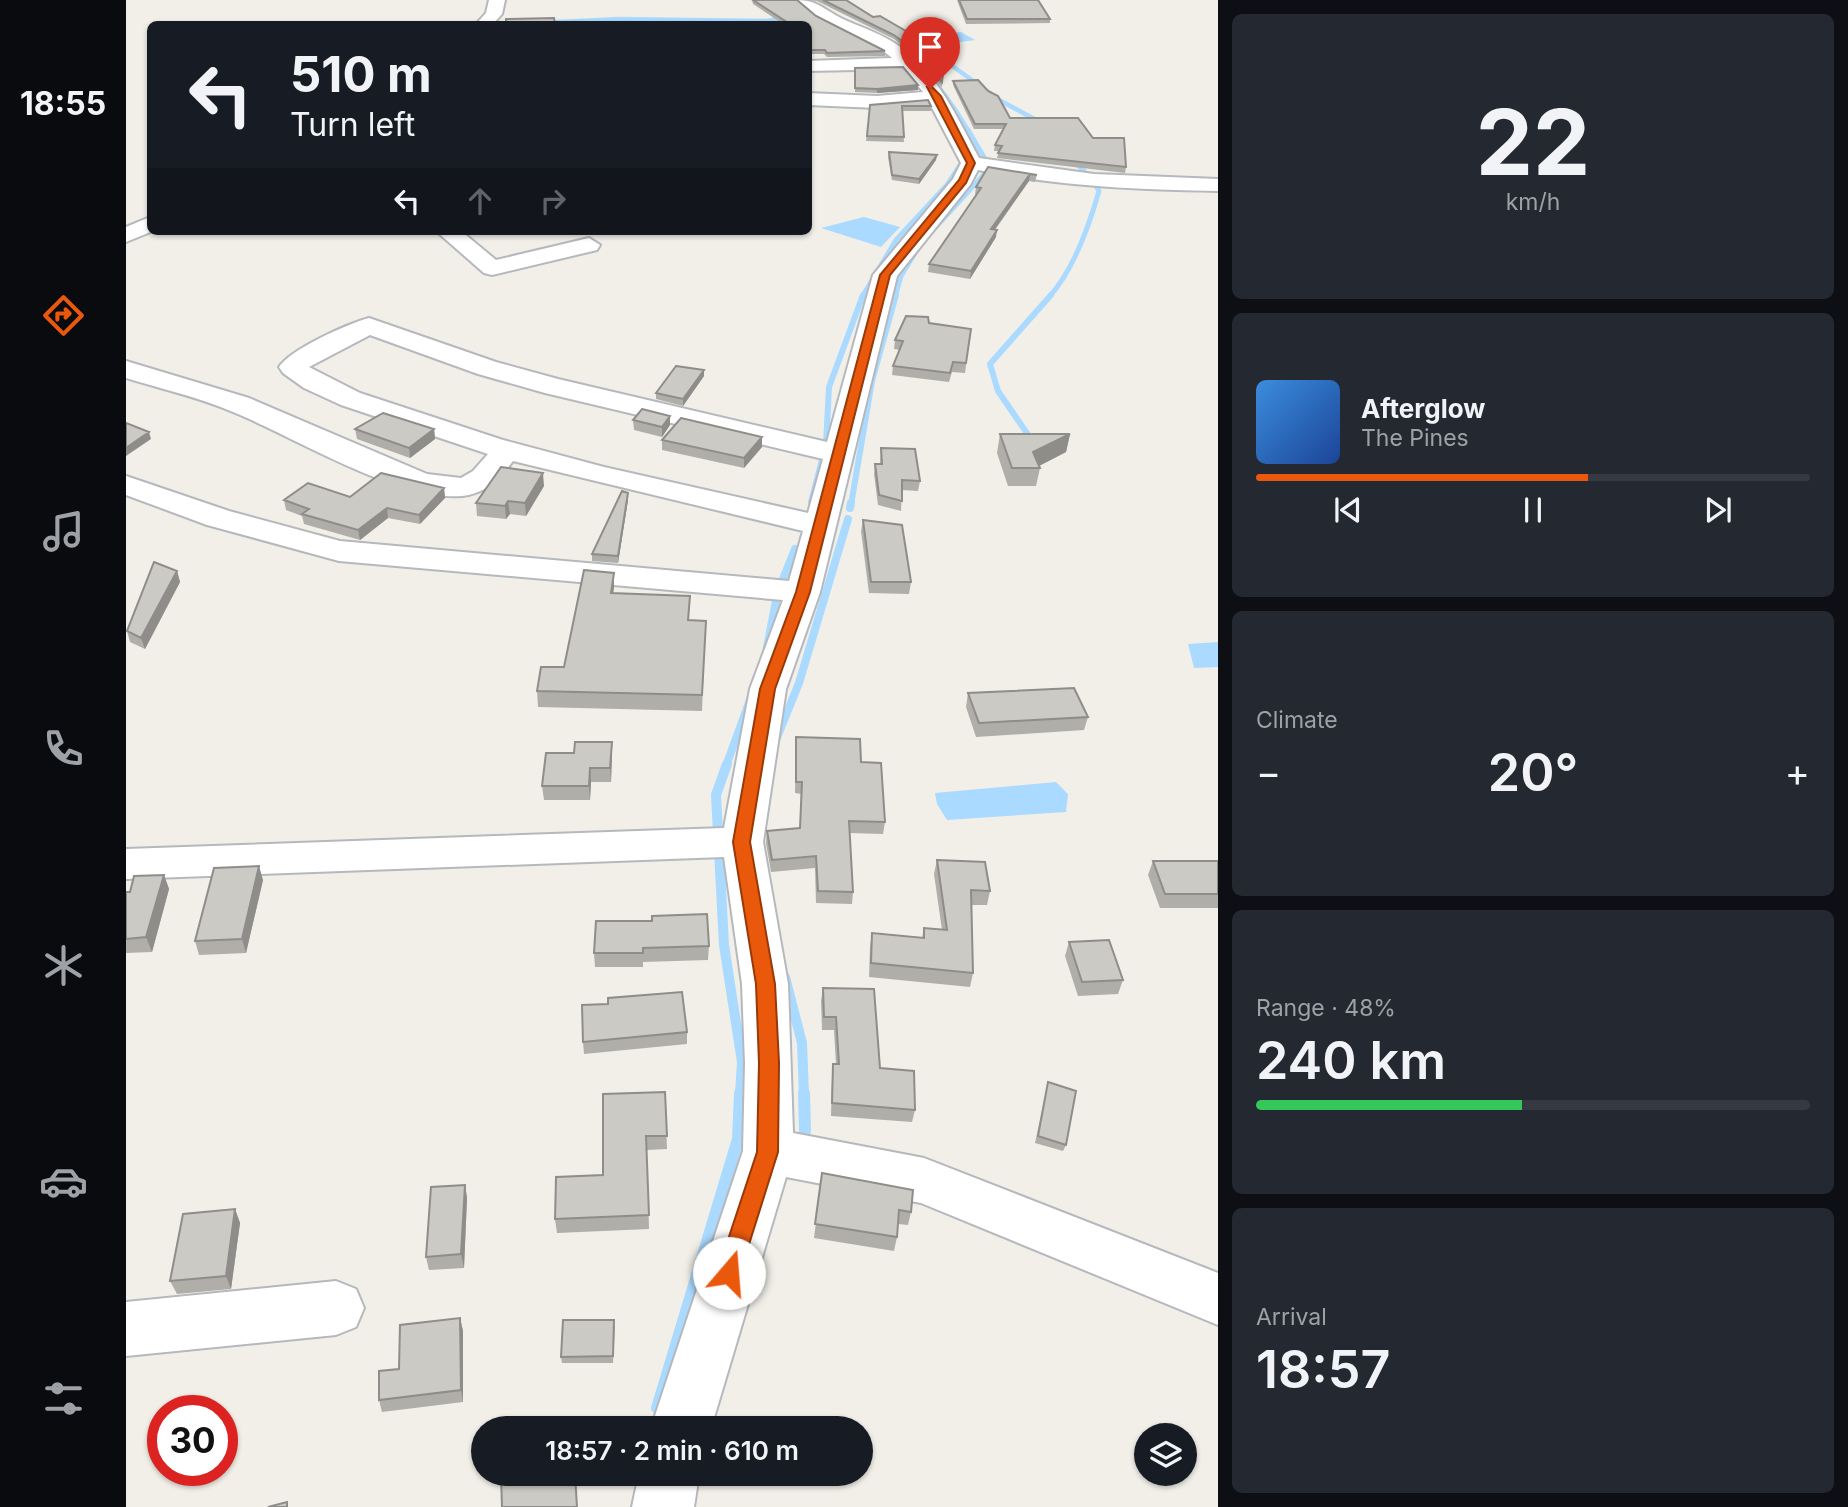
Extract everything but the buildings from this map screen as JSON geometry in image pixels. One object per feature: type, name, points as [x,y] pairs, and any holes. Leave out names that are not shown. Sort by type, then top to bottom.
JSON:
[{"type":"street","points":[[487,21],[494,14],[497,0]]},
{"type":"street","points":[[804,0],[828,32],[896,54],[937,96],[971,163]]},
{"type":"street","points":[[812,66],[838,67],[882,61],[896,54]]},
{"type":"street","points":[[812,99],[877,102],[937,96]]},
{"type":"street","points":[[971,163],[1082,179],[1218,185]]},
{"type":"street","points":[[685,1416],[768,1152],[769,1063],[765,984],[726,842],[768,689],[803,592],[819,525],[841,454],[885,275],[963,181],[971,163]]},
{"type":"street","points":[[126,235],[147,225]]},
{"type":"street","points":[[452,235],[492,268],[589,245]]},
{"type":"street","points":[[819,525],[440,431],[361,402],[302,376],[292,367],[369,326],[487,368],[555,387],[606,397],[765,439],[841,454]]},
{"type":"street","points":[[126,369],[240,404],[384,468],[445,487],[462,487],[479,481],[506,448]]},
{"type":"street","points":[[126,485],[242,525],[339,551],[803,592]]},
{"type":"street","points":[[126,864],[726,842]]},
{"type":"street","points":[[768,1152],[924,1181],[1218,1299]]},
{"type":"street","points":[[126,1329],[336,1308]]},
{"type":"street","points":[[663,1507],[667,1486]]},
{"type":"water","points":[[961,32],[975,40],[937,45],[924,35]]},
{"type":"water","points":[[864,217],[900,227],[881,247],[821,228]]},
{"type":"water","points":[[1218,642],[1218,667],[1194,668],[1188,644]]},
{"type":"water","points":[[1056,782],[1068,794],[1066,812],[947,820],[937,804],[935,793]]},
{"type":"waterway","points":[[767,21],[787,17]]},
{"type":"waterway","points":[[579,21],[767,21]]},
{"type":"waterway","points":[[866,29],[899,48],[926,72],[949,100],[969,132]]},
{"type":"waterway","points":[[935,66],[951,65],[1001,101],[1040,122]]},
{"type":"waterway","points":[[968,130],[985,159]]},
{"type":"waterway","points":[[1072,159],[1084,171]]},
{"type":"waterway","points":[[863,296],[896,240],[947,185],[961,164]]},
{"type":"waterway","points":[[934,229],[987,171]]},
{"type":"waterway","points":[[1049,297],[1073,261],[1090,219],[1099,191],[1091,178]]},
{"type":"waterway","points":[[895,297],[901,276],[920,245]]},
{"type":"waterway","points":[[851,505],[872,381],[896,295]]},
{"type":"waterway","points":[[1033,442],[998,391],[990,364],[1051,295]]},
{"type":"waterway","points":[[826,445],[829,387],[863,296]]},
{"type":"waterway","points":[[811,502],[823,456]]},
{"type":"waterway","points":[[850,508],[851,503]]},
{"type":"waterway","points":[[776,740],[799,683],[848,519]]},
{"type":"waterway","points":[[781,584],[795,549]]},
{"type":"waterway","points":[[767,647],[776,601]]},
{"type":"waterway","points":[[726,766],[751,697]]},
{"type":"waterway","points":[[727,764],[716,795],[724,945],[742,1062],[740,1094]]},
{"type":"waterway","points":[[785,977],[802,1043],[804,1094]]},
{"type":"waterway","points":[[657,1408],[738,1139],[740,1093]]},
{"type":"waterway","points":[[804,1093],[805,1131]]},
{"type":"route","points":[[729,1273],[768,1152],[769,1063],[765,984],[742,842],[759,740],[768,689],[803,592],[819,525],[841,454],[885,275],[963,181],[971,163],[937,96],[930,89]]}]
